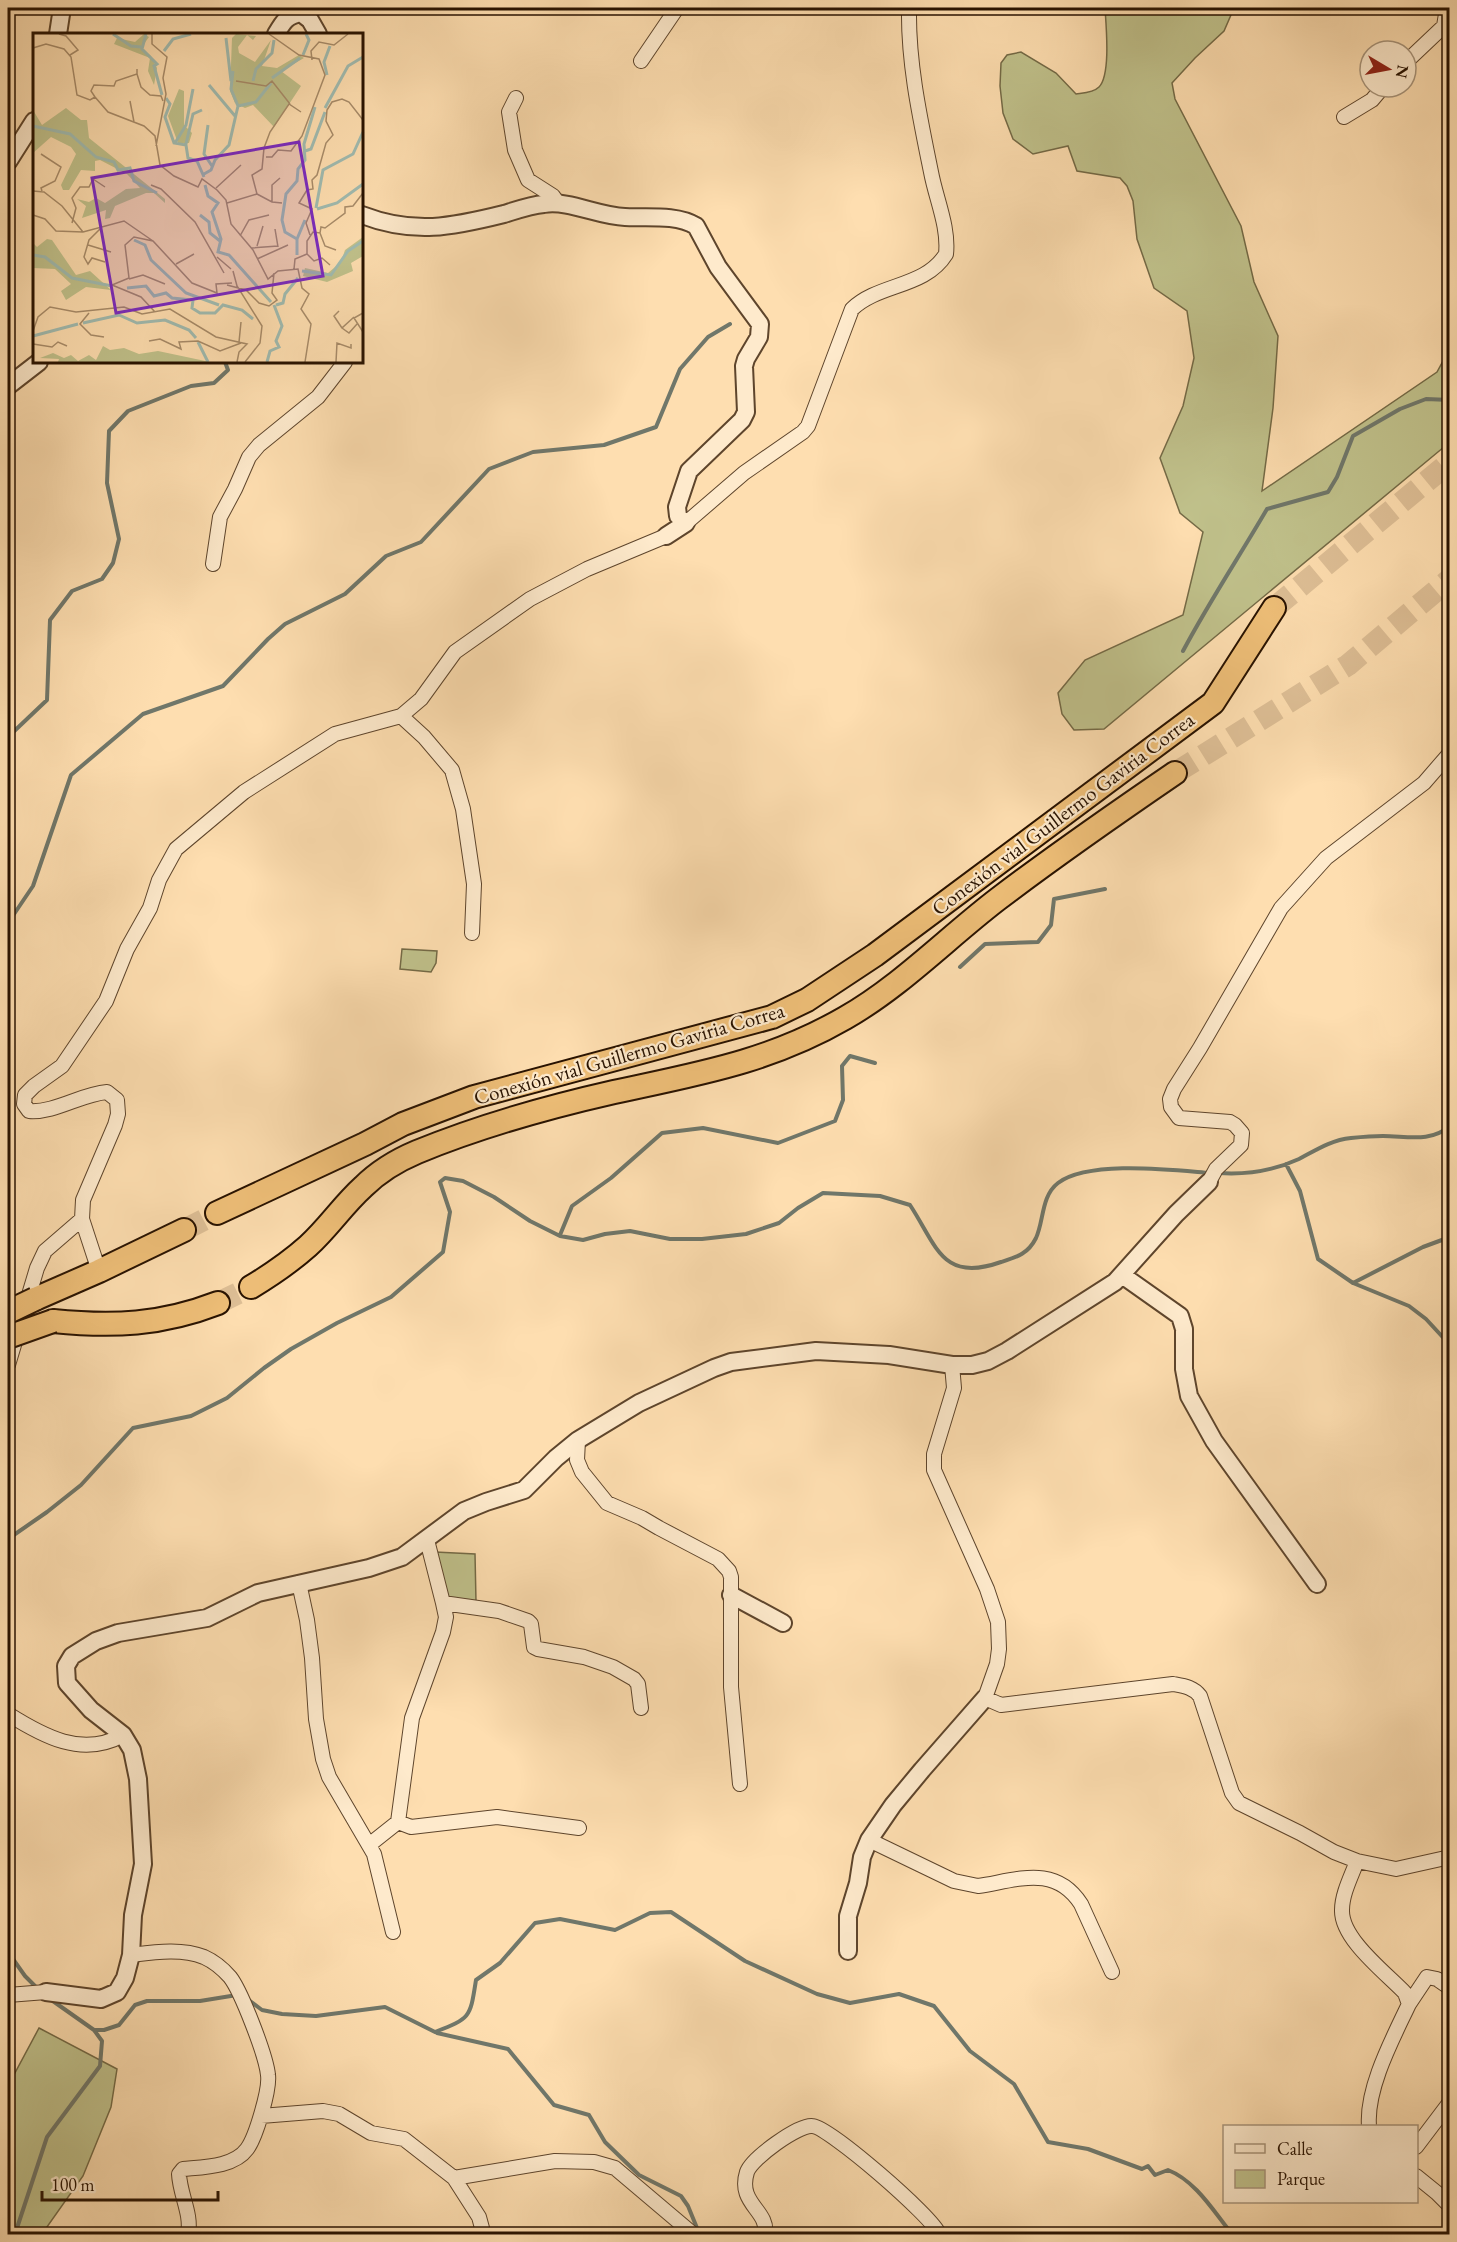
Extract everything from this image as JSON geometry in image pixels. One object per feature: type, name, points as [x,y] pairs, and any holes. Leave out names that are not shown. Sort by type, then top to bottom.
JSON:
[{"type":"highway","name":"Conexión vial Guillermo Gaviria Correa","points":[[217,1213],[404,1124],[474,1097],[772,1017],[807,1000],[875,955],[1213,703],[1274,608]]},
{"type":"highway","name":"Conexión vial Guillermo Gaviria Correa","points":[[250,1287],[276,1272],[309,1245],[363,1187],[391,1165],[414,1154],[519,1116],[749,1061],[796,1043],[846,1017],[890,988],[998,900],[1110,817],[1175,773]]},
{"type":"highway","points":[[8,1312],[184,1230]]},
{"type":"highway","points":[[8,1337],[53,1321],[92,1325],[132,1324],[171,1318],[218,1303]]},
{"type":"street","points":[[58,33],[62,8]]},
{"type":"street","points":[[641,61],[677,8]]},
{"type":"street","points":[[99,1271],[82,1219],[83,1200],[118,1114],[117,1100],[107,1092],[92,1093],[39,1112],[29,1111],[24,1104],[25,1095],[62,1066],[101,1009],[127,949],[150,908],[166,865],[176,849],[224,807],[255,784],[335,734],[401,716],[421,699],[455,652],[530,599],[587,569],[666,536],[686,523],[744,473],[803,432],[808,426],[852,309],[865,299],[909,283],[929,272],[946,254],[945,233],[927,150],[908,42],[909,8]]},
{"type":"street","points":[[1418,51],[1444,26],[1447,8]]},
{"type":"street","points":[[277,33],[291,14],[301,13],[310,20],[317,33]]},
{"type":"street","points":[[516,98],[509,112],[514,150],[528,180],[554,196],[558,203]]},
{"type":"street","points":[[1344,117],[1373,99]]},
{"type":"street","points":[[8,162],[33,123]]},
{"type":"street","points":[[363,215],[379,222],[406,228],[433,228],[558,203],[612,216],[680,220],[690,222],[700,230],[718,267],[760,324],[759,337],[744,366],[746,412],[742,420],[689,471],[677,507],[678,516],[686,523]]},
{"type":"street","points":[[8,386],[38,363]]},
{"type":"street","points":[[213,564],[220,517],[236,489],[249,457],[318,397],[344,363]]},
{"type":"street","points":[[401,716],[424,737],[452,770],[463,809],[474,884],[472,933]]},
{"type":"street","points":[[8,1995],[42,1992],[101,1999],[117,1992],[125,1978],[131,1954],[133,1915],[143,1864],[138,1779],[132,1750],[123,1735],[91,1710],[67,1683],[66,1666],[72,1656],[96,1641],[118,1633],[207,1618],[258,1593],[369,1568],[402,1557],[469,1508],[524,1490],[578,1440],[639,1403],[714,1368],[731,1362],[827,1352],[889,1355],[952,1365],[981,1364],[1007,1351],[1103,1291],[1122,1275],[1241,1145],[1243,1138],[1240,1129],[1230,1122],[1179,1118],[1171,1107],[1170,1099],[1281,908],[1326,858],[1424,783],[1449,753]]},
{"type":"street","points":[[8,1365],[37,1268],[45,1251],[82,1219]]},
{"type":"street","points":[[1122,1275],[1180,1316],[1184,1329],[1184,1369],[1189,1396],[1214,1440],[1317,1584]]},
{"type":"street","points":[[848,1952],[848,1916],[858,1883],[862,1857],[869,1840],[893,1805],[986,1698],[997,1664],[998,1622],[987,1589],[934,1470],[934,1454],[954,1388],[952,1365]]},
{"type":"street","points":[[578,1440],[577,1460],[582,1472],[607,1503],[642,1518],[718,1559],[729,1571],[731,1577],[731,1686],[740,1784]]},
{"type":"street","points":[[369,1845],[398,1822],[412,1718],[443,1632],[446,1617],[427,1540]]},
{"type":"street","points":[[299,1583],[307,1620],[316,1719],[323,1759],[329,1777],[369,1845],[385,1895],[393,1932]]},
{"type":"street","points":[[731,1595],[783,1623]]},
{"type":"street","points":[[443,1603],[499,1611],[528,1621],[531,1624],[534,1647],[584,1657],[614,1666],[638,1684],[641,1708]]},
{"type":"street","points":[[986,1698],[1001,1705],[1173,1684],[1191,1688],[1200,1696],[1231,1789],[1239,1803],[1357,1862],[1396,1869],[1449,1857]]},
{"type":"street","points":[[8,1714],[38,1733],[68,1743],[110,1743],[123,1735]]},
{"type":"street","points":[[398,1822],[411,1827],[497,1817],[579,1828]]},
{"type":"street","points":[[869,1840],[961,1883],[978,1886],[1039,1877],[1054,1879],[1074,1894],[1081,1904],[1112,1972]]},
{"type":"street","points":[[1357,1862],[1342,1902],[1341,1912],[1347,1932],[1405,1993],[1408,2004]]},
{"type":"street","points":[[131,1954],[190,1953],[219,1966],[230,1977],[240,1995],[269,2077],[261,2116],[247,2150],[235,2159],[220,2164],[183,2169],[179,2174],[179,2184],[190,2225],[189,2235]]},
{"type":"street","points":[[1368,2125],[1374,2086],[1408,2004],[1426,1977],[1437,1979],[1449,1988]]},
{"type":"street","points":[[1418,2144],[1449,2102]]},
{"type":"street","points":[[261,2116],[323,2111],[339,2114],[372,2133],[404,2139],[454,2178],[479,2217],[482,2235]]},
{"type":"street","points":[[765,2235],[763,2220],[749,2200],[744,2188],[748,2170],[759,2155],[810,2125],[829,2134],[890,2182],[932,2222],[939,2235]]},
{"type":"street","points":[[454,2178],[555,2161],[594,2162],[615,2168],[693,2235]]},
{"type":"street","points":[[1418,2178],[1449,2206]]},
{"type":"green space","points":[[1105,8],[1234,8],[1224,31],[1172,83],[1175,99],[1241,226],[1254,282],[1278,336],[1273,408],[1262,491],[1437,372],[1449,350],[1450,442],[1104,729],[1074,730],[1062,714],[1058,693],[1085,660],[1183,615],[1203,532],[1180,513],[1160,458],[1183,406],[1194,358],[1187,311],[1154,288],[1137,239],[1133,201],[1127,186],[1120,178],[1077,171],[1068,146],[1033,154],[1013,139],[1003,113],[1000,86],[1001,63],[1007,55],[1021,52],[1056,73],[1076,94],[1091,92],[1099,87],[1103,81],[1106,61]]},
{"type":"green space","points":[[402,949],[437,951],[436,963],[431,972],[400,969]]},
{"type":"green space","points":[[435,1552],[475,1554],[476,1602],[447,1601]]},
{"type":"green space","points":[[39,2028],[117,2069],[111,2107],[83,2176],[42,2234],[8,2234],[8,2086]]},
{"type":"waterway","points":[[8,923],[33,886],[71,775],[143,714],[223,686],[285,624],[345,594],[386,556],[421,542],[489,469],[533,452],[604,445],[656,427],[680,369],[708,337],[730,324]]},
{"type":"waterway","points":[[8,737],[47,700],[50,620],[72,591],[102,579],[113,563],[119,539],[107,483],[109,431],[128,411],[191,386],[214,383],[228,370],[225,363]]},
{"type":"waterway","points":[[1183,651],[1267,509],[1328,492],[1337,477],[1353,436],[1400,409],[1426,399],[1450,400]]},
{"type":"waterway","points":[[960,967],[985,944],[1038,942],[1051,925],[1054,899],[1105,889]]},
{"type":"waterway","points":[[560,1235],[572,1206],[611,1178],[662,1133],[703,1128],[778,1143],[835,1121],[843,1100],[842,1066],[850,1056],[875,1063]]},
{"type":"waterway","points":[[1218,1173],[1249,1173],[1269,1169],[1289,1163],[1344,1139],[1379,1136],[1426,1137],[1450,1126]]},
{"type":"waterway","points":[[1286,1164],[1300,1191],[1318,1259],[1353,1283],[1409,1306],[1426,1319],[1450,1345]]},
{"type":"waterway","points":[[8,1539],[81,1485],[133,1428],[191,1416],[227,1398],[291,1349],[337,1323],[391,1297],[443,1252],[450,1212],[440,1182],[445,1178],[463,1181],[560,1236],[583,1240],[630,1231],[670,1239],[702,1239],[746,1234],[779,1223],[823,1193],[880,1196],[910,1205],[943,1257],[953,1264],[966,1268],[1001,1262],[1026,1251],[1036,1238],[1046,1202],[1053,1188],[1072,1176],[1089,1171],[1131,1168],[1210,1173]]},
{"type":"waterway","points":[[1353,1283],[1423,1247],[1450,1237]]},
{"type":"waterway","points":[[246,1998],[262,2010],[282,2014],[316,2016],[385,2007],[435,2032],[456,2023],[467,2015],[476,1980],[500,1963],[535,1923],[560,1919],[615,1930],[650,1913],[671,1912],[745,1961],[817,1994],[850,2003],[899,1994],[934,2006],[970,2051],[1014,2084],[1048,2142],[1088,2149],[1142,2169],[1148,2166],[1155,2175],[1168,2170],[1196,2189],[1232,2234]]},
{"type":"waterway","points":[[8,1952],[25,1976],[37,1988]]},
{"type":"waterway","points":[[50,1999],[94,2030],[104,2030],[119,2025],[135,2005],[147,2001],[200,2001],[237,1995]]},
{"type":"waterway","points":[[15,2234],[47,2137],[100,2066],[102,2041],[94,2030]]},
{"type":"waterway","points":[[437,2033],[508,2049],[554,2105],[589,2115],[605,2142],[639,2175],[681,2196],[697,2228]]},
{"type":"tunnel","points":[[1274,608],[1450,462]]},
{"type":"tunnel","points":[[1175,773],[1348,665],[1450,579]]},
{"type":"tunnel","points":[[184,1230],[217,1213]]},
{"type":"tunnel","points":[[218,1303],[251,1287]]}]
